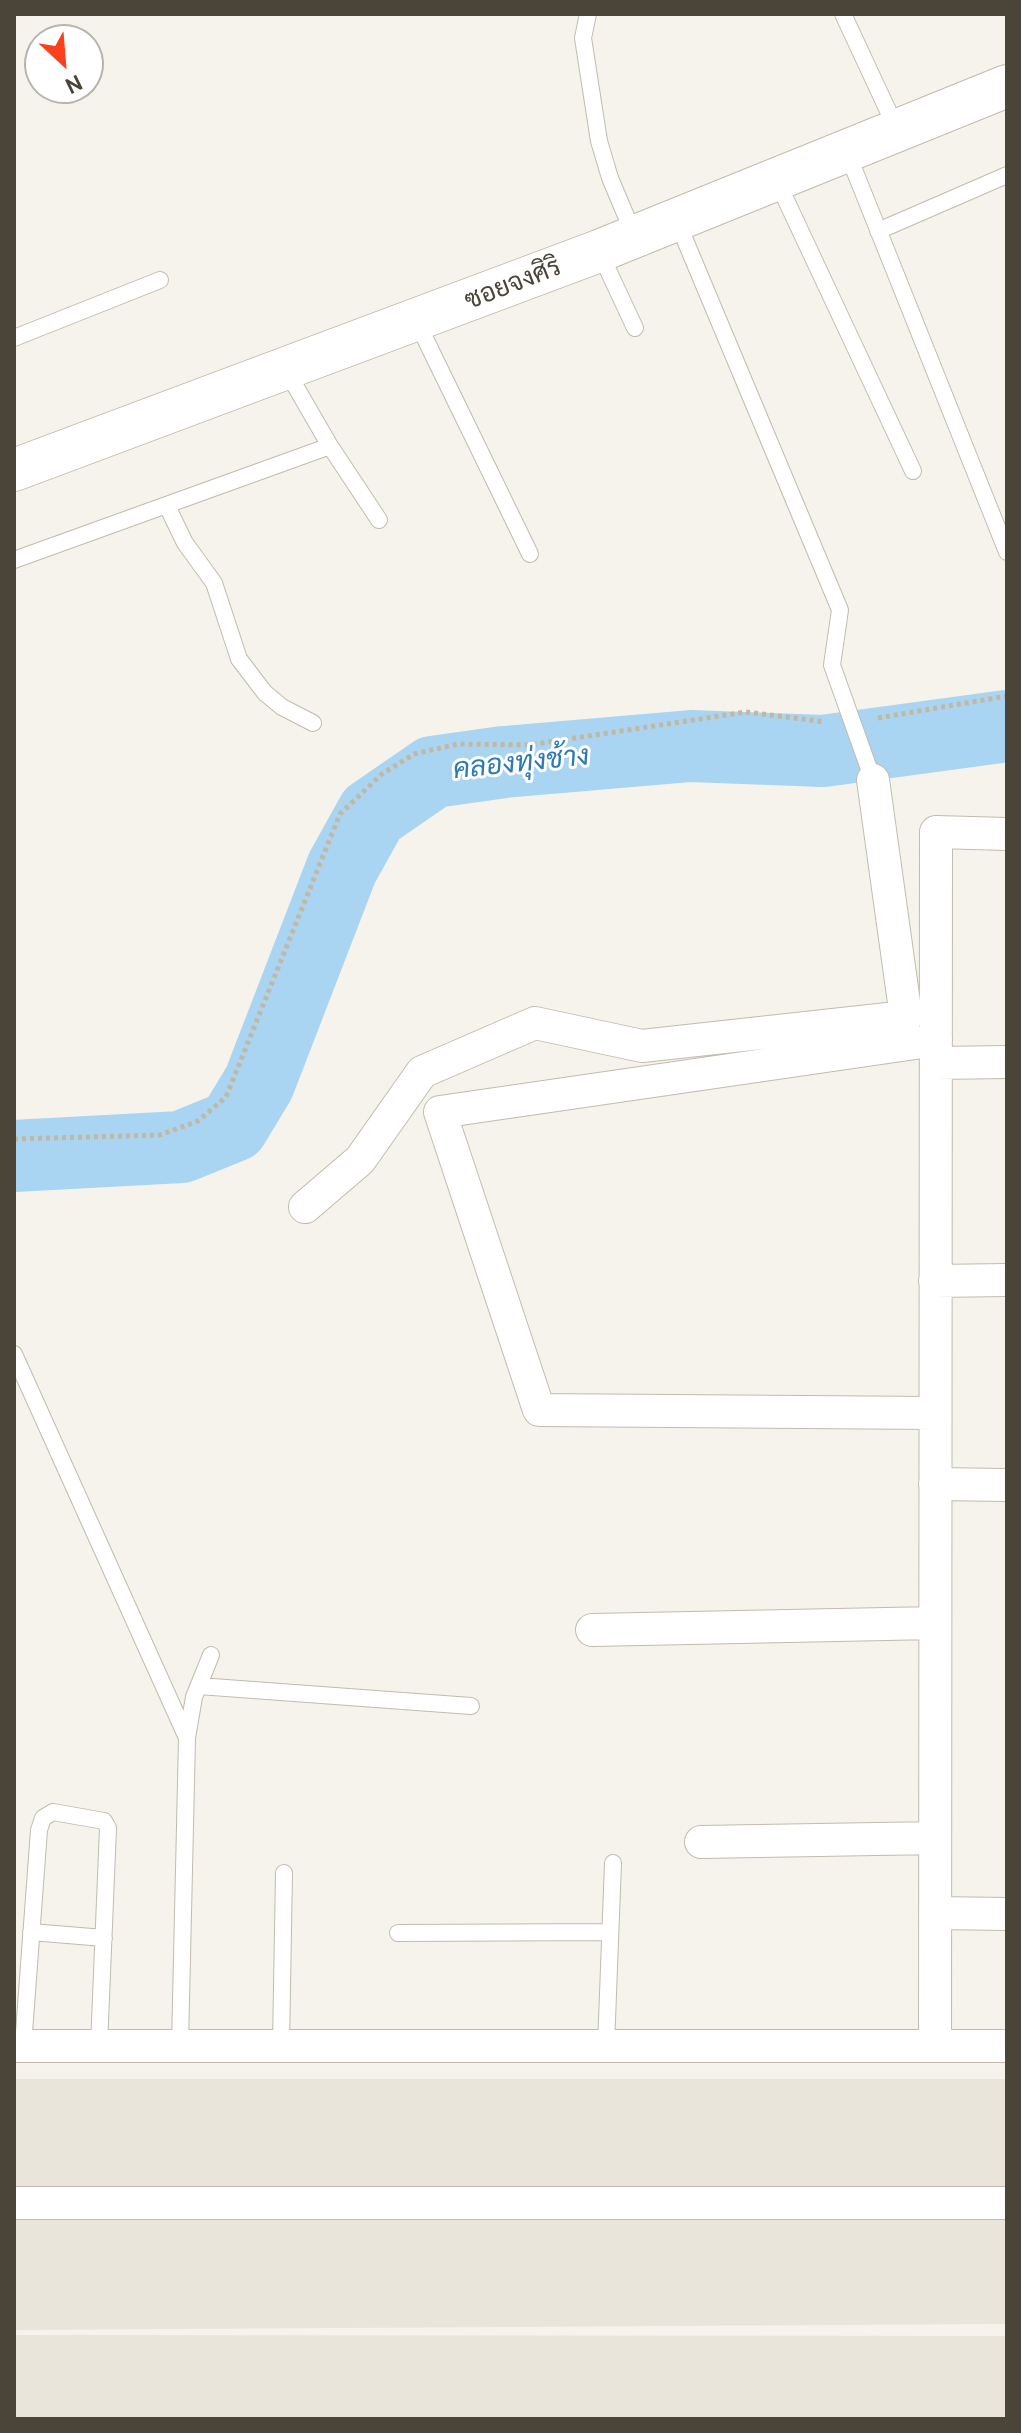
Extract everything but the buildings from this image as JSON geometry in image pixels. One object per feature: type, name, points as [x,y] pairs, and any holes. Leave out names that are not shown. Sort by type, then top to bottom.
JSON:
[{"type":"street","name":"ซอยจงศิริ","points":[[14,470],[617,244],[1007,86]]},
{"type":"street","points":[[305,1207],[360,1160],[422,1072],[535,1023],[642,1046],[906,1017],[873,780]]},
{"type":"street","points":[[935,2046],[936,832],[1007,834]]},
{"type":"street","points":[[935,1413],[539,1410],[440,1112],[936,1052],[1007,1062]]},
{"type":"street","points":[[935,1281],[1007,1280]]},
{"type":"street","points":[[935,1484],[1007,1485]]},
{"type":"street","points":[[592,1630],[935,1623]]},
{"type":"street","points":[[701,1842],[935,1838]]},
{"type":"street","points":[[935,1913],[1007,1914]]},
{"type":"street","points":[[19,2046],[1007,2046]]},
{"type":"street","points":[[14,2203],[1007,2203]]},
{"type":"lane","points":[[588,14],[583,38],[599,141],[610,178],[617,244],[635,328]]},
{"type":"lane","points":[[843,14],[897,131]]},
{"type":"lane","points":[[847,152],[1007,552]]},
{"type":"lane","points":[[878,231],[1007,175]]},
{"type":"lane","points":[[776,180],[913,471]]},
{"type":"lane","points":[[676,220],[840,610],[832,665],[873,780]]},
{"type":"lane","points":[[14,338],[160,280]]},
{"type":"lane","points":[[417,320],[530,554]]},
{"type":"lane","points":[[286,370],[330,446],[379,520]]},
{"type":"lane","points":[[14,560],[330,446]]},
{"type":"lane","points":[[167,506],[185,543],[214,583],[234,649],[246,670],[282,707],[313,723]]},
{"type":"lane","points":[[14,1354],[187,1738]]},
{"type":"lane","points":[[180,2045],[187,1738],[199,1686],[211,1655]]},
{"type":"lane","points":[[199,1686],[471,1706]]},
{"type":"lane","points":[[19,2046],[39,1830],[43,1818],[53,1812],[104,1821],[108,1828],[99,2046]]},
{"type":"lane","points":[[606,2046],[613,1863]]},
{"type":"lane","points":[[281,2045],[284,1873]]},
{"type":"lane","points":[[31,1932],[104,1938]]},
{"type":"lane","points":[[398,1933],[610,1932]]},
{"type":"path","points":[[869,720],[1007,696]]},
{"type":"path","points":[[14,1139],[160,1135],[198,1121],[226,1097],[340,814],[382,774],[414,754],[458,744],[529,745],[746,712],[840,724]]},
{"type":"shaded area","points":[[14,2079],[1007,2079],[1007,2324],[14,2330]]},
{"type":"shaded area","points":[[14,2335],[1007,2336],[1007,2419],[14,2419]]},
{"type":"waterway","name":"คลองทุ่งช้าง","points":[[14,1156],[181,1147],[233,1126],[259,1083],[342,868],[372,814],[433,772],[504,762],[691,746],[823,751],[1007,726]]}]
